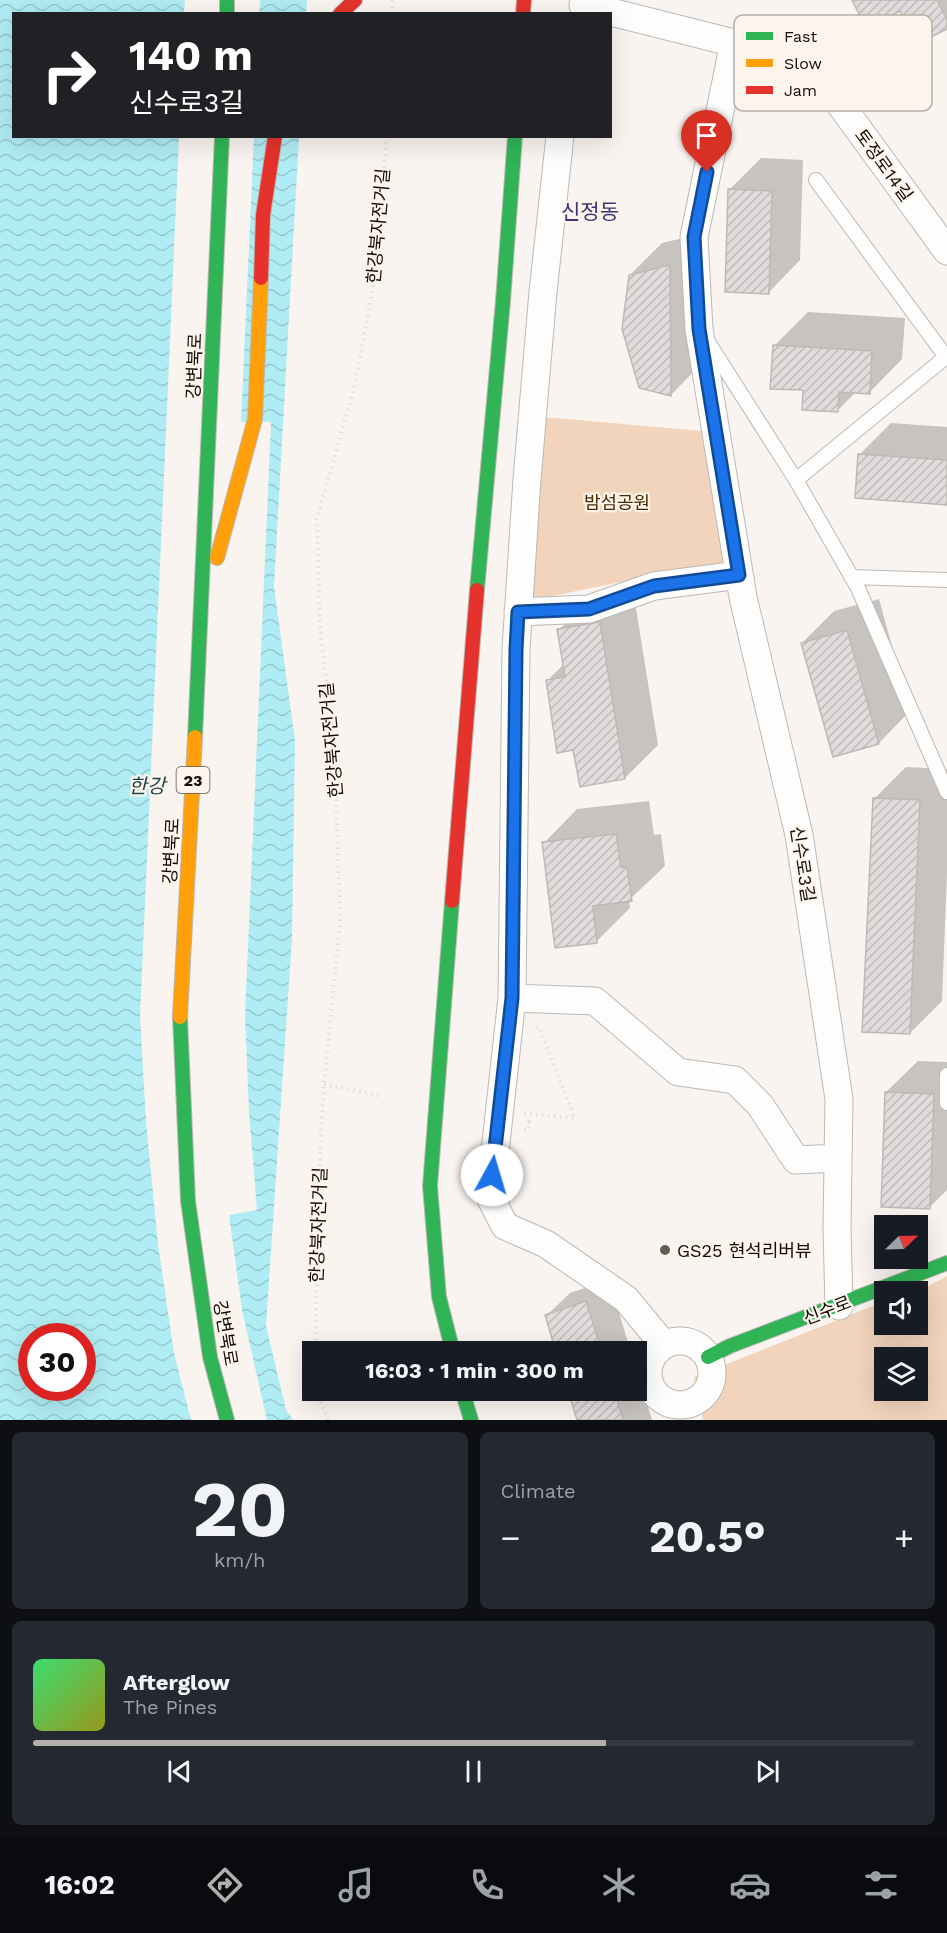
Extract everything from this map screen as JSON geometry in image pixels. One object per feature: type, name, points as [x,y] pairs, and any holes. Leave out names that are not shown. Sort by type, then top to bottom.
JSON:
[{"type":"main road","points":[[342,12],[355,0]]},
{"type":"main road","name":"강변북로","points":[[222,138],[202,615],[179,1027],[188,1202],[210,1357],[227,1420]]},
{"type":"main road","points":[[202,615],[255,419],[263,215],[275,138]]},
{"type":"main road","points":[[450,1341],[439,1297],[430,1186],[515,138]]},
{"type":"main road","name":"신수로","points":[[708,1357],[730,1346],[947,1263]]},
{"type":"main road","points":[[465,1401],[471,1420]]},
{"type":"street","name":"토정로14길","points":[[581,6],[606,12]]},
{"type":"street","name":"토정로14길","points":[[612,13],[734,43]]},
{"type":"street","name":"신수로3길","points":[[734,43],[694,237],[699,329],[739,575],[799,836],[839,1099],[839,1306]]},
{"type":"street","name":"토정로14길","points":[[845,111],[947,251]]},
{"type":"street","points":[[560,138],[543,292],[518,612],[512,998],[490,1197],[505,1226],[546,1244],[626,1299],[664,1345]]},
{"type":"street","points":[[518,612],[589,609],[654,586],[739,575]]},
{"type":"street","points":[[512,998],[596,1001],[678,1072],[735,1080],[759,1105],[796,1160],[838,1158]]},
{"type":"street","points":[[674,1341],[693,1344],[702,1349],[708,1357],[712,1375],[706,1392],[690,1403],[683,1412],[654,1391],[648,1371],[656,1352],[664,1345],[674,1341]]},
{"type":"lane","points":[[796,480],[946,357],[816,180]]},
{"type":"lane","points":[[699,329],[796,480],[858,588],[947,792]]},
{"type":"lane","points":[[851,577],[947,580]]},
{"type":"lane","points":[[947,1075],[947,1097]]},
{"type":"path","name":"한강북자전거길","points":[[315,1341],[324,1084],[340,923],[335,759],[320,626],[317,519],[355,384],[379,255],[386,138]]},
{"type":"path","points":[[517,1129],[528,1130],[529,1122],[518,1121],[520,1112],[575,1118],[540,1027],[533,1029]]},
{"type":"path","points":[[324,1084],[381,1096]]},
{"type":"path","points":[[320,1401],[328,1420]]},
{"type":"green space","name":"밤섬공원","points":[[544,417],[702,431],[725,564],[650,576],[528,601]]},
{"type":"green space","points":[[947,1276],[947,1420],[703,1420],[694,1377],[874,1305],[874,1335],[928,1335],[928,1286]]},
{"type":"water","name":"한강","points":[[0,0],[307,0],[306,12],[12,12],[12,138],[299,138],[274,586],[295,741],[292,938],[266,1326],[286,1410],[293,1420],[0,1420]]},
{"type":"pier","points":[[185,0],[260,0],[259,12],[184,12]]},
{"type":"pier","points":[[179,138],[254,138],[241,422],[271,422],[245,1016],[249,1113],[257,1210],[229,1215],[242,1310],[267,1420],[191,1420],[174,1353],[158,1244],[146,1122],[140,1016]]},
{"type":"building","points":[[852,0],[937,0],[947,20],[947,29],[932,36],[932,15],[902,15],[900,11],[892,15],[860,15]]},
{"type":"building","points":[[728,189],[772,191],[769,294],[725,292]]},
{"type":"building","points":[[670,265],[671,396],[639,388],[622,329],[629,275]]},
{"type":"building","points":[[773,345],[872,351],[870,394],[839,392],[838,412],[802,410],[803,390],[770,389]]},
{"type":"building","points":[[858,454],[947,460],[947,505],[855,498]]},
{"type":"building","points":[[600,622],[625,779],[580,787],[573,750],[557,753],[546,680],[565,677],[557,629]]},
{"type":"building","points":[[847,630],[879,744],[833,757],[801,643]]},
{"type":"building","points":[[873,798],[920,800],[910,1034],[862,1032]]},
{"type":"building","points":[[616,834],[621,868],[627,867],[632,901],[593,906],[597,943],[555,948],[542,842]]},
{"type":"building","points":[[885,1092],[934,1094],[930,1209],[881,1207]]},
{"type":"building","points":[[586,1301],[599,1341],[553,1341],[545,1315]]},
{"type":"building","points":[[571,1401],[617,1401],[623,1420],[577,1420]]},
{"type":"traffic: fast","points":[[227,0],[227,12]]},
{"type":"traffic: fast","points":[[195,737],[222,138]]},
{"type":"traffic: fast","points":[[477,590],[515,138]]},
{"type":"traffic: fast","points":[[450,1341],[439,1297],[430,1186],[452,901]]},
{"type":"traffic: fast","points":[[180,1017],[188,1201],[210,1357],[227,1420]]},
{"type":"traffic: fast","points":[[708,1357],[730,1346],[947,1263]]},
{"type":"traffic: fast","points":[[465,1401],[471,1420]]},
{"type":"traffic: slow","points":[[217,558],[255,419],[261,278]]},
{"type":"traffic: slow","points":[[180,1017],[195,737]]},
{"type":"traffic: jam","points":[[342,12],[355,0]]},
{"type":"traffic: jam","points":[[523,12],[524,0]]},
{"type":"traffic: jam","points":[[261,278],[263,215],[275,138]]},
{"type":"traffic: jam","points":[[452,901],[477,590]]},
{"type":"place","name":"GS25 현석리버뷰","points":[[665,1250]]},
{"type":"district","name":"신정동","points":[[590,211]]},
{"type":"route","points":[[492,1175],[512,998],[518,612],[589,609],[654,586],[739,575],[699,329],[694,237],[707,172]]}]
